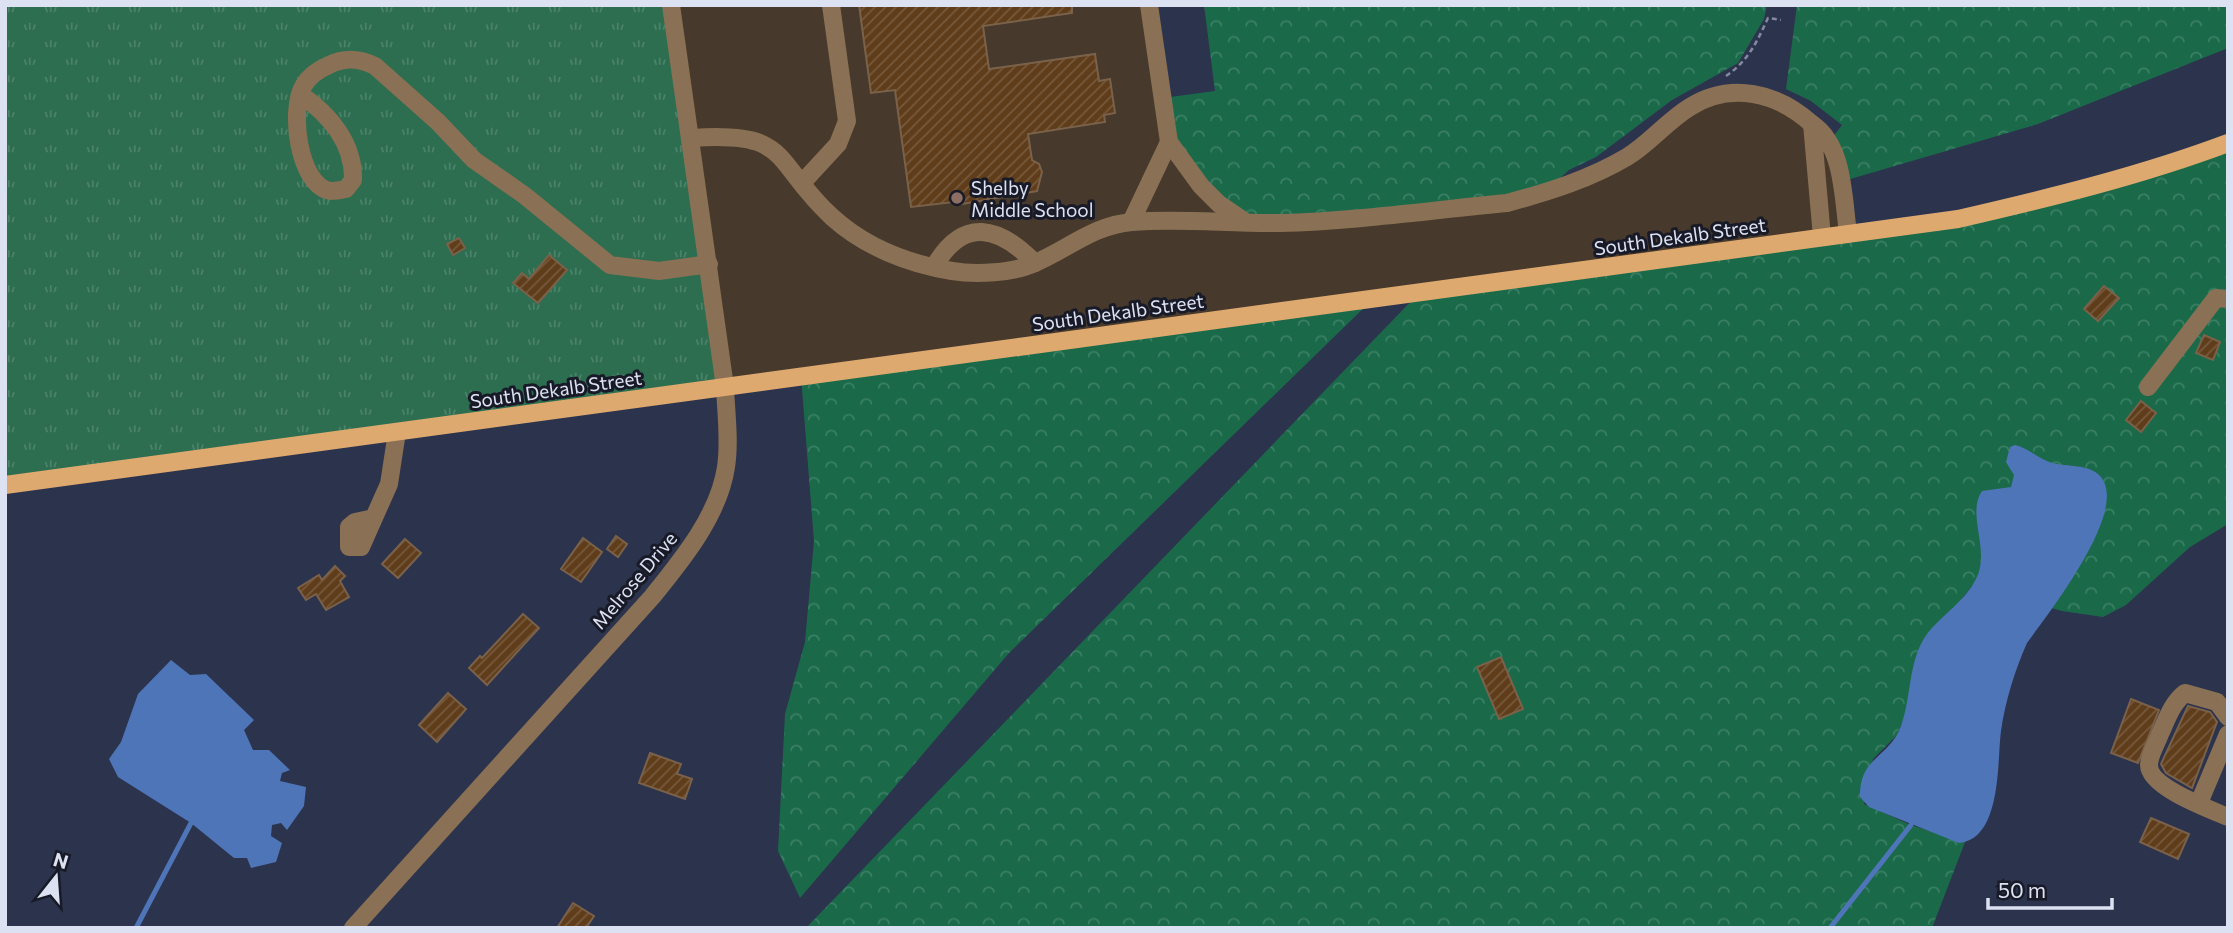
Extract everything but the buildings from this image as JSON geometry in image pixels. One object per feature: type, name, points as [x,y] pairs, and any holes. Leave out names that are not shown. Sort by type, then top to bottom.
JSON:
[{"type":"main road","name":"South Dekalb Street","points":[[5,485],[1958,219],[2046,199],[2171,165],[2228,143]]},
{"type":"street","name":"Melrose Drive","points":[[353,928],[652,597],[690,548],[721,488],[726,468],[725,387],[692,138],[671,5]]},
{"type":"street","points":[[802,183],[838,144],[847,121],[831,5]]},
{"type":"street","points":[[1149,5],[1170,142],[1201,186],[1219,204],[1244,221]]},
{"type":"street","points":[[301,94],[317,106],[339,131],[349,151],[353,180],[346,189],[329,191],[317,184],[309,174],[298,139],[296,111],[303,86],[319,69],[337,61],[363,61],[374,66],[438,122],[474,160],[524,195],[610,265],[659,271],[709,264]]},
{"type":"street","points":[[692,138],[729,135],[758,142],[781,155],[834,218],[870,243],[904,260],[955,272],[989,271],[1012,270],[1035,263],[1085,235],[1131,222],[1335,220],[1507,203],[1542,194],[1627,157],[1691,106],[1733,93],[1768,96],[1784,102],[1825,132],[1833,151],[1848,233]]},
{"type":"street","points":[[1812,124],[1822,237]]},
{"type":"street","points":[[1131,222],[1170,142]]},
{"type":"street","points":[[934,267],[954,240],[976,232],[1006,238],[1035,263]]},
{"type":"street","points":[[2148,387],[2216,298],[2228,299]]},
{"type":"street","points":[[374,518],[393,471],[397,432]]},
{"type":"street","points":[[2228,717],[2217,702],[2185,693],[2177,699],[2169,712],[2148,762],[2150,774],[2163,786],[2228,817]]},
{"type":"street","points":[[2199,803],[2228,734]]},
{"type":"shaded area","name":"Shelby Middle School","points":[[671,5],[1149,5],[1169,142],[1576,182],[1682,113],[1751,93],[1825,132],[1848,233],[725,387]]},
{"type":"green space","points":[[5,5],[671,5],[725,387],[5,485]]},
{"type":"green space","points":[[1204,5],[1767,5],[1764,19],[1738,63],[1672,100],[1596,157],[1569,170],[1542,194],[1244,221],[1169,142],[1163,98],[1215,91]]},
{"type":"green space","points":[[1797,5],[2228,5],[2228,48],[2038,124],[1840,182],[1830,141],[1842,125],[1811,101],[1786,89]]},
{"type":"green space","points":[[2228,143],[2228,524],[2190,547],[2126,605],[2103,617],[2062,611],[1972,586],[1920,651],[1906,714],[1897,735],[1873,759],[1864,804],[1911,825],[1965,842],[1932,928],[806,928],[1420,292],[1958,219]]},
{"type":"green space","points":[[1373,299],[1009,653],[800,898],[778,851],[785,714],[805,642],[814,541],[801,376]]},
{"type":"water","points":[[2015,445],[2048,461],[2094,471],[2106,490],[2105,511],[2096,535],[2068,586],[2027,643],[2005,709],[1995,797],[1990,814],[1983,828],[1973,838],[1959,843],[1869,807],[1860,797],[1861,784],[1868,767],[1899,731],[1916,656],[1927,634],[1966,594],[1976,579],[1981,557],[1976,511],[1978,500],[1982,491],[2011,487],[2014,475],[2006,462],[2010,447]]},
{"type":"water","points":[[171,660],[190,675],[206,674],[254,720],[244,730],[253,750],[269,750],[290,770],[282,773],[280,781],[306,787],[304,806],[287,830],[281,823],[272,825],[271,836],[282,843],[276,862],[251,868],[247,858],[234,858],[191,823],[118,777],[109,759],[121,742],[138,694]]},
{"type":"waterway","points":[[136,928],[191,823]]},
{"type":"waterway","points":[[1830,928],[1911,825]]},
{"type":"place","name":"Shelby Middle School","points":[[957,198]]}]
